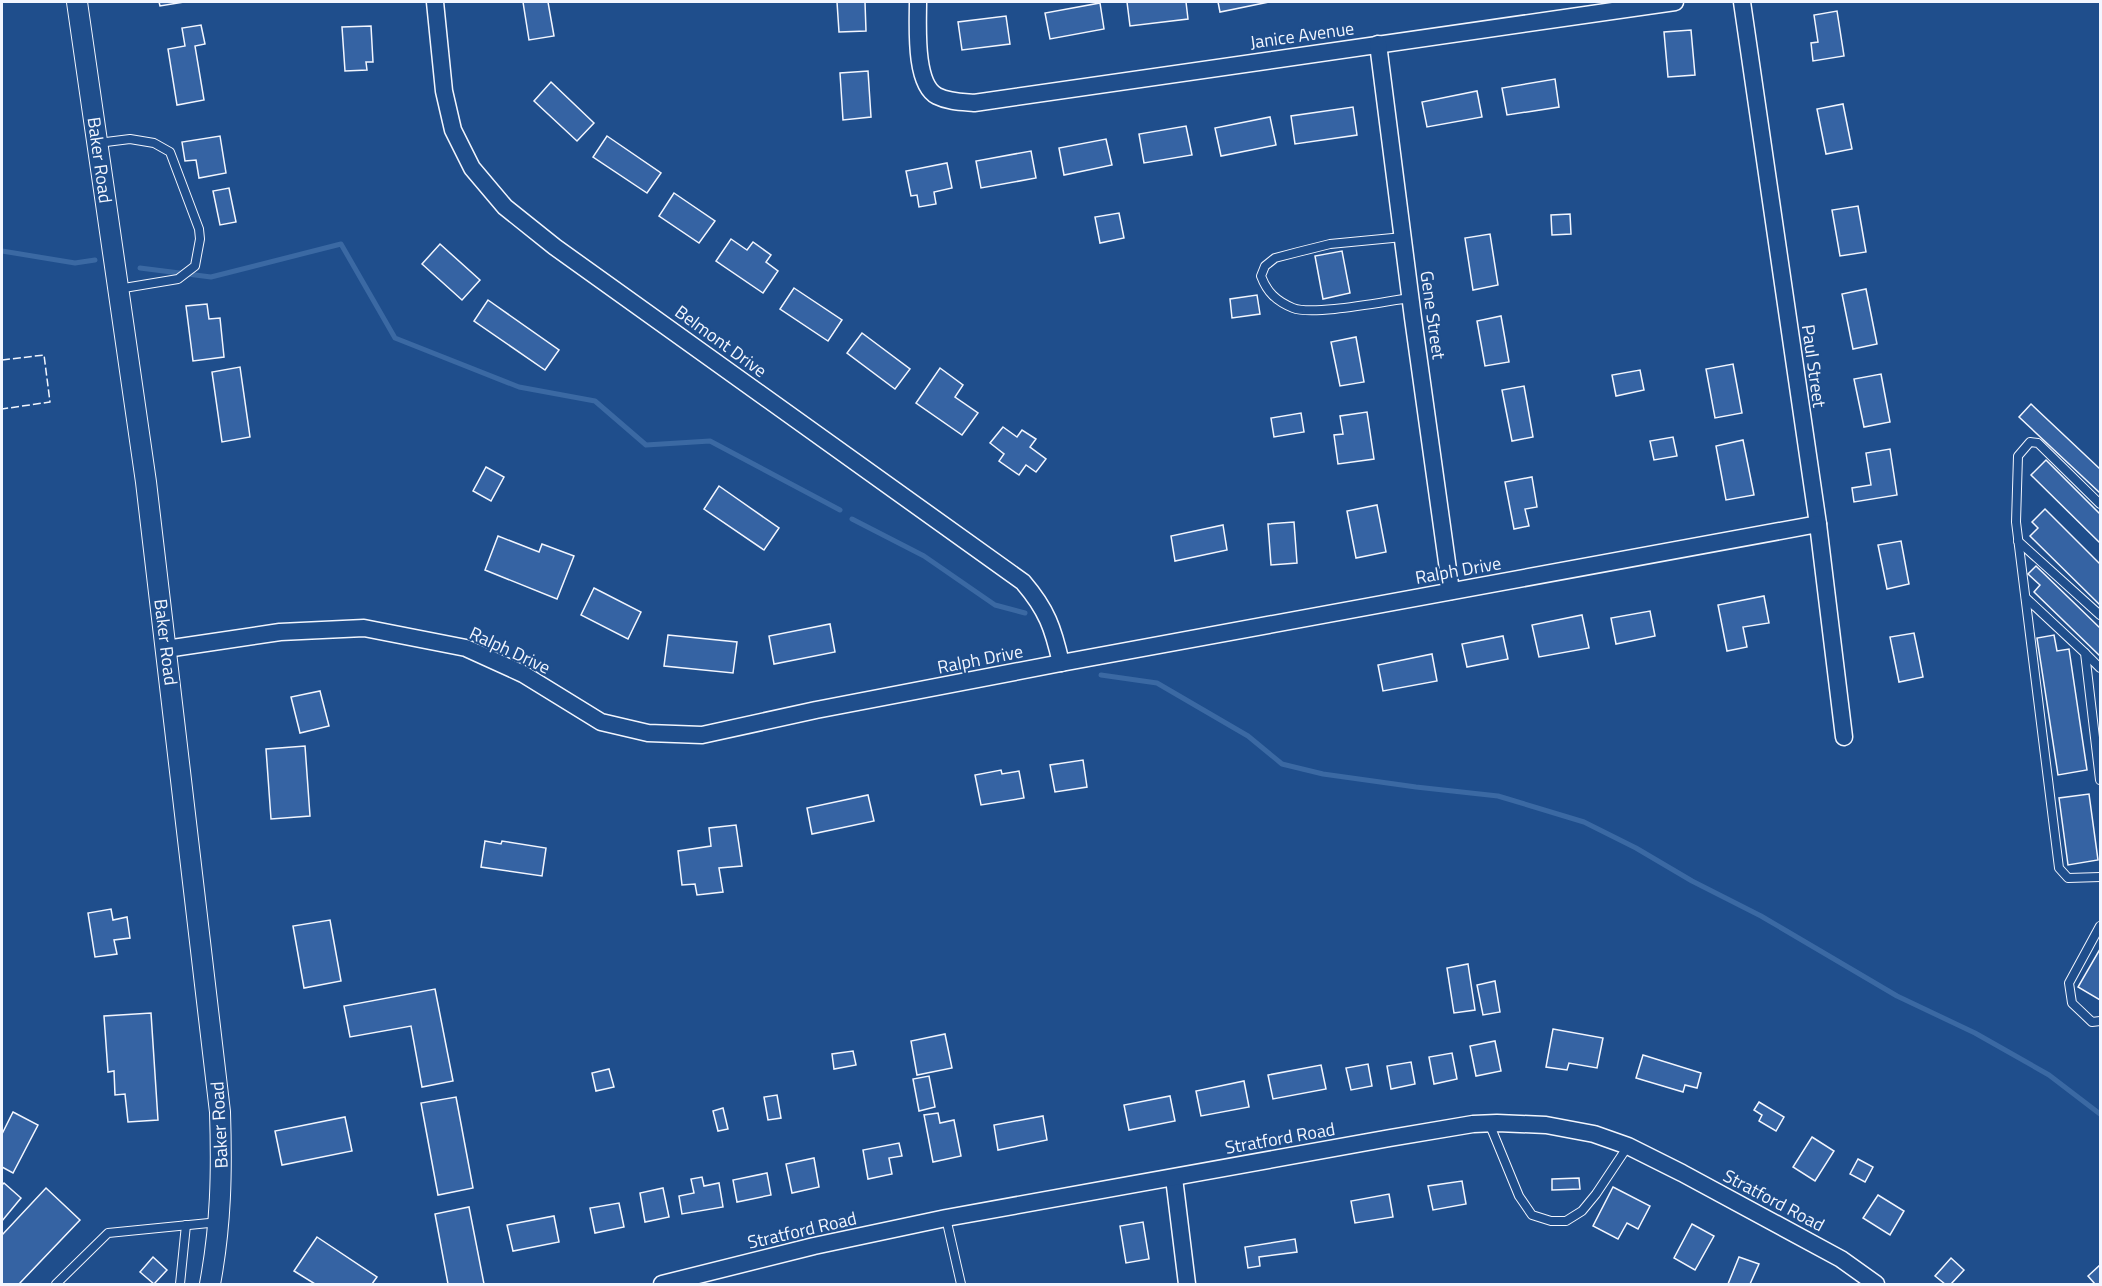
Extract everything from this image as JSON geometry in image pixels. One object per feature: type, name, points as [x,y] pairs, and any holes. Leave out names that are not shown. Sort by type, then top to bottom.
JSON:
[{"type":"street","name":"Baker Road","points":[[77,2],[146,482],[220,1112],[222,1167],[218,1240],[210,1284]]},
{"type":"street","name":"Belmont Drive","points":[[435,2],[444,91],[453,130],[472,168],[505,207],[555,247],[1023,582],[1039,601],[1050,622],[1061,663]]},
{"type":"street","name":"Janice Avenue","points":[[918,2],[922,75],[935,95],[952,101],[974,102],[1675,2]]},
{"type":"street","name":"Paul Street","points":[[1742,2],[1818,524],[1844,737]]},
{"type":"street","name":"Gene Street","points":[[1378,44],[1410,298],[1451,591]]},
{"type":"street","name":"Ralph Drive","points":[[166,649],[280,632],[364,628],[466,648],[523,674],[601,722],[648,733],[702,735],[816,710],[1061,663],[1818,524]]},
{"type":"street","name":"Stratford Road","points":[[663,1284],[814,1246],[946,1218],[1378,1140],[1489,1123],[1546,1125],[1594,1134],[1628,1146],[1841,1259],[1876,1284]]},
{"type":"street","points":[[1174,1178],[1187,1284]]},
{"type":"lane","points":[[98,143],[130,139],[154,143],[170,152],[199,229],[200,239],[195,267],[178,279],[118,289]]},
{"type":"lane","points":[[1403,237],[1330,244],[1275,258],[1265,266],[1261,276],[1265,289],[1295,309],[1317,310],[1410,298]]},
{"type":"lane","points":[[2100,504],[2038,443],[2030,442],[2018,456],[2016,522],[2059,868],[2068,878],[2100,877]]},
{"type":"lane","points":[[2018,541],[2100,615]]},
{"type":"lane","points":[[2026,598],[2100,668]]},
{"type":"lane","points":[[2085,653],[2100,780]]},
{"type":"lane","points":[[2100,926],[2069,983],[2072,1003],[2092,1022],[2100,1021]]},
{"type":"lane","points":[[1489,1123],[1519,1196],[1532,1215],[1551,1221],[1566,1221],[1582,1211],[1628,1146]]},
{"type":"lane","points":[[946,1218],[961,1284]]},
{"type":"lane","points":[[56,1284],[108,1233],[219,1222]]},
{"type":"lane","points":[[180,1284],[186,1225]]},
{"type":"building","points":[[159,2],[184,2],[160,6]]},
{"type":"building","points":[[523,2],[548,2],[554,36],[529,40]]},
{"type":"building","points":[[837,2],[865,2],[866,31],[839,32]]},
{"type":"building","points":[[1127,2],[1186,2],[1188,19],[1130,26]]},
{"type":"building","points":[[1218,2],[1269,2],[1220,12]]},
{"type":"building","points":[[1100,3],[1104,29],[1050,39],[1045,13]]},
{"type":"building","points":[[1837,11],[1844,56],[1813,61],[1811,43],[1818,42],[1814,15]]},
{"type":"building","points":[[1006,16],[1010,44],[962,50],[958,22]]},
{"type":"building","points":[[201,25],[205,44],[195,46],[204,100],[177,105],[168,49],[185,46],[182,28]]},
{"type":"building","points":[[371,26],[373,62],[366,62],[367,70],[345,71],[342,27]]},
{"type":"building","points":[[1691,30],[1695,75],[1668,77],[1664,32]]},
{"type":"building","points":[[868,71],[871,117],[843,120],[840,73]]},
{"type":"building","points":[[1555,79],[1559,107],[1507,115],[1502,88]]},
{"type":"building","points":[[551,82],[594,123],[577,141],[534,101]]},
{"type":"building","points":[[1477,91],[1482,117],[1427,127],[1422,102]]},
{"type":"building","points":[[1843,104],[1852,149],[1826,154],[1817,109]]},
{"type":"building","points":[[1353,107],[1357,135],[1295,144],[1291,116]]},
{"type":"building","points":[[1270,117],[1276,145],[1221,156],[1215,128]]},
{"type":"building","points":[[1186,126],[1192,155],[1144,163],[1139,134]]},
{"type":"building","points":[[220,136],[226,173],[199,178],[196,160],[185,161],[182,142]]},
{"type":"building","points":[[607,136],[661,173],[647,193],[593,157]]},
{"type":"building","points":[[1106,139],[1112,165],[1064,175],[1059,148]]},
{"type":"building","points":[[1031,151],[1036,178],[981,188],[976,161]]},
{"type":"building","points":[[947,163],[952,188],[934,192],[936,204],[919,207],[917,195],[911,196],[906,171]]},
{"type":"building","points":[[229,188],[236,222],[220,225],[213,191]]},
{"type":"building","points":[[674,193],[715,221],[699,243],[659,216]]},
{"type":"building","points":[[1858,206],[1866,252],[1840,256],[1832,210]]},
{"type":"building","points":[[1119,213],[1124,238],[1100,243],[1095,217]]},
{"type":"building","points":[[1570,214],[1571,234],[1552,235],[1551,215]]},
{"type":"building","points":[[1490,234],[1498,285],[1473,290],[1465,238]]},
{"type":"building","points":[[731,239],[747,250],[753,242],[771,255],[766,262],[778,271],[763,293],[716,261]]},
{"type":"building","points":[[440,244],[480,280],[462,300],[422,264]]},
{"type":"building","points":[[1342,251],[1350,293],[1323,299],[1315,256]]},
{"type":"building","points":[[794,288],[842,320],[828,341],[780,309]]},
{"type":"building","points":[[1866,289],[1877,344],[1853,349],[1842,294]]},
{"type":"building","points":[[1257,295],[1260,314],[1232,318],[1230,299]]},
{"type":"building","points":[[488,300],[559,350],[545,370],[474,321]]},
{"type":"building","points":[[207,304],[209,319],[220,318],[224,357],[193,361],[186,306]]},
{"type":"building","points":[[1501,316],[1509,362],[1485,366],[1477,321]]},
{"type":"building","points":[[862,333],[910,369],[895,389],[847,353]]},
{"type":"building","points":[[1356,337],[1364,382],[1340,386],[1331,342]]},
{"type":"building","points":[[1733,364],[1742,413],[1715,418],[1706,369]]},
{"type":"building","points":[[240,367],[250,437],[222,442],[212,372]]},
{"type":"building","points":[[940,368],[963,385],[955,397],[978,413],[962,435],[916,403]]},
{"type":"building","points":[[1640,370],[1644,390],[1616,396],[1612,375]]},
{"type":"building","points":[[1881,374],[1890,422],[1864,427],[1854,379]]},
{"type":"building","points":[[1524,386],[1533,437],[1512,441],[1502,390]]},
{"type":"building","points":[[2031,404],[2100,469],[2100,493],[2019,417]]},
{"type":"building","points":[[1367,412],[1374,459],[1338,464],[1334,435],[1343,434],[1340,416]]},
{"type":"building","points":[[1301,413],[1304,432],[1274,437],[1271,418]]},
{"type":"building","points":[[1003,427],[1017,437],[1022,430],[1036,439],[1030,447],[1046,459],[1036,472],[1026,465],[1019,475],[999,461],[1004,454],[990,443]]},
{"type":"building","points":[[1673,437],[1677,456],[1654,460],[1650,441]]},
{"type":"building","points":[[1743,440],[1754,495],[1726,500],[1716,446]]},
{"type":"building","points":[[1890,449],[1897,495],[1854,502],[1852,488],[1871,485],[1866,453]]},
{"type":"building","points":[[2046,460],[2100,514],[2100,543],[2031,475]]},
{"type":"building","points":[[486,467],[504,477],[491,501],[473,491]]},
{"type":"building","points":[[1532,477],[1537,507],[1525,509],[1529,526],[1514,529],[1505,482]]},
{"type":"building","points":[[719,486],[779,528],[764,550],[704,509]]},
{"type":"building","points":[[1377,505],[1386,552],[1356,558],[1347,511]]},
{"type":"building","points":[[2045,509],[2100,564],[2100,605],[2030,536],[2038,528],[2032,522]]},
{"type":"building","points":[[1294,522],[1297,563],[1271,565],[1268,524]]},
{"type":"building","points":[[1223,525],[1227,550],[1175,561],[1171,536]]},
{"type":"building","points":[[498,536],[539,552],[542,544],[574,556],[557,599],[485,570]]},
{"type":"building","points":[[1901,541],[1909,584],[1887,589],[1878,545]]},
{"type":"building","points":[[2036,566],[2100,628],[2100,656],[2034,592],[2040,585],[2028,574]]},
{"type":"building","points":[[594,588],[641,612],[628,639],[581,615]]},
{"type":"building","points":[[1764,596],[1769,623],[1743,627],[1747,647],[1727,651],[1718,605]]},
{"type":"building","points":[[1650,611],[1655,636],[1616,644],[1611,618]]},
{"type":"building","points":[[1582,615],[1589,648],[1539,657],[1532,625]]},
{"type":"building","points":[[830,624],[835,652],[774,664],[769,636]]},
{"type":"building","points":[[1914,633],[1923,677],[1899,682],[1890,637]]},
{"type":"building","points":[[668,635],[737,642],[733,673],[664,666]]},
{"type":"building","points":[[2054,635],[2057,651],[2069,649],[2087,770],[2058,775],[2037,638]]},
{"type":"building","points":[[1503,636],[1508,659],[1467,667],[1462,644]]},
{"type":"building","points":[[1432,654],[1437,681],[1383,691],[1378,665]]},
{"type":"building","points":[[320,691],[329,726],[300,733],[291,697]]},
{"type":"building","points":[[305,746],[310,816],[271,819],[266,749]]},
{"type":"building","points":[[1083,760],[1087,787],[1055,792],[1050,765]]},
{"type":"building","points":[[1001,770],[1002,774],[1019,771],[1024,798],[981,805],[975,775]]},
{"type":"building","points":[[2089,794],[2098,860],[2068,865],[2059,798]]},
{"type":"building","points":[[868,795],[874,821],[812,834],[807,808]]},
{"type":"building","points":[[736,825],[742,866],[719,868],[723,892],[697,895],[695,884],[682,885],[678,851],[711,846],[709,828]]},
{"type":"building","points":[[485,841],[501,844],[502,841],[546,848],[542,876],[481,867]]},
{"type":"building","points":[[111,909],[113,920],[127,917],[130,938],[114,940],[117,954],[95,957],[88,913]]},
{"type":"building","points":[[330,920],[341,981],[304,988],[293,926]]},
{"type":"building","points":[[2100,949],[2100,1000],[2078,987]]},
{"type":"building","points":[[1468,964],[1475,1010],[1454,1013],[1447,968]]},
{"type":"building","points":[[1495,981],[1500,1012],[1483,1015],[1477,985]]},
{"type":"building","points":[[435,989],[453,1081],[422,1087],[411,1026],[350,1037],[344,1006]]},
{"type":"building","points":[[151,1013],[158,1120],[128,1122],[125,1094],[115,1095],[114,1071],[108,1072],[104,1016]]},
{"type":"building","points":[[1553,1029],[1603,1038],[1597,1068],[1569,1063],[1567,1070],[1546,1067]]},
{"type":"building","points":[[945,1034],[952,1068],[917,1075],[911,1041]]},
{"type":"building","points":[[1495,1041],[1501,1071],[1476,1076],[1470,1046]]},
{"type":"building","points":[[853,1051],[856,1065],[834,1069],[832,1054]]},
{"type":"building","points":[[1452,1053],[1457,1079],[1434,1084],[1429,1057]]},
{"type":"building","points":[[1643,1055],[1701,1073],[1697,1088],[1685,1085],[1683,1092],[1636,1078]]},
{"type":"building","points":[[1411,1062],[1415,1084],[1391,1089],[1387,1066]]},
{"type":"building","points":[[1368,1064],[1372,1086],[1351,1090],[1346,1068]]},
{"type":"building","points":[[1321,1065],[1326,1089],[1273,1099],[1268,1075]]},
{"type":"building","points":[[609,1069],[614,1087],[596,1091],[592,1073]]},
{"type":"building","points":[[929,1076],[935,1107],[919,1111],[913,1079]]},
{"type":"building","points":[[1244,1081],[1249,1107],[1201,1116],[1196,1091]]},
{"type":"building","points":[[777,1095],[781,1118],[768,1120],[764,1097]]},
{"type":"building","points":[[1170,1096],[1175,1121],[1129,1130],[1124,1105]]},
{"type":"building","points":[[456,1097],[473,1188],[438,1195],[421,1103]]},
{"type":"building","points":[[1759,1102],[1784,1117],[1776,1131],[1759,1121],[1762,1115],[1754,1110]]},
{"type":"building","points":[[723,1108],[728,1129],[718,1131],[713,1111]]},
{"type":"building","points":[[13,1112],[38,1125],[13,1173],[2,1167],[2,1134]]},
{"type":"building","points":[[938,1113],[940,1123],[954,1120],[961,1156],[933,1162],[924,1115]]},
{"type":"building","points":[[1043,1116],[1047,1140],[998,1150],[994,1125]]},
{"type":"building","points":[[345,1117],[352,1151],[282,1165],[275,1131]]},
{"type":"building","points":[[1812,1137],[1834,1151],[1815,1181],[1793,1167]]},
{"type":"building","points":[[899,1143],[902,1156],[889,1158],[892,1174],[868,1179],[863,1150]]},
{"type":"building","points":[[814,1158],[819,1187],[792,1193],[786,1164]]},
{"type":"building","points":[[1858,1159],[1873,1167],[1865,1182],[1850,1174]]},
{"type":"building","points":[[767,1173],[771,1195],[737,1202],[733,1180]]},
{"type":"building","points":[[702,1177],[704,1186],[719,1183],[723,1207],[682,1214],[679,1196],[694,1193],[691,1179]]},
{"type":"building","points":[[1579,1178],[1580,1189],[1552,1190],[1552,1179]]},
{"type":"building","points":[[1462,1181],[1466,1204],[1433,1210],[1428,1186]]},
{"type":"building","points":[[4,1183],[21,1198],[2,1221],[2,1185]]},
{"type":"building","points":[[1613,1187],[1650,1206],[1638,1229],[1627,1223],[1618,1239],[1593,1226]]},
{"type":"building","points":[[46,1188],[80,1220],[19,1284],[2,1284],[2,1235]]},
{"type":"building","points":[[663,1188],[669,1217],[645,1222],[640,1193]]},
{"type":"building","points":[[1389,1194],[1393,1217],[1355,1223],[1351,1201]]},
{"type":"building","points":[[1878,1195],[1904,1211],[1890,1235],[1863,1218]]},
{"type":"building","points":[[619,1203],[624,1227],[595,1233],[590,1208]]},
{"type":"building","points":[[469,1207],[484,1284],[448,1284],[435,1214]]},
{"type":"building","points":[[554,1216],[559,1242],[513,1251],[507,1225]]},
{"type":"building","points":[[1143,1222],[1149,1259],[1126,1263],[1120,1226]]},
{"type":"building","points":[[1692,1224],[1714,1236],[1695,1270],[1674,1258]]},
{"type":"building","points":[[317,1237],[377,1277],[372,1284],[315,1284],[294,1271]]},
{"type":"building","points":[[1295,1239],[1297,1252],[1259,1257],[1260,1266],[1248,1268],[1245,1247]]},
{"type":"building","points":[[153,1257],[167,1270],[154,1284],[140,1272]]},
{"type":"building","points":[[1739,1257],[1759,1264],[1750,1284],[1728,1284]]},
{"type":"building","points":[[1951,1258],[1964,1270],[1951,1284],[1945,1284],[1935,1276]]},
{"type":"building","points":[[2100,1265],[2100,1284],[2095,1284],[2088,1276]]},
{"type":"waterway","points":[[140,268],[211,277],[341,244],[395,338],[519,387],[595,401],[646,445],[710,441],[840,510]]},
{"type":"waterway","points":[[2,251],[75,263],[95,260]]},
{"type":"waterway","points":[[852,519],[924,556],[995,605],[1025,613]]},
{"type":"waterway","points":[[1101,675],[1157,683],[1248,736],[1282,764],[1323,774],[1498,796],[1584,822],[1761,916],[1897,996],[1975,1033],[2049,1075],[2100,1114]]},
{"type":"fence","points":[[2,360],[44,355],[50,402],[2,409],[2,405]]}]
